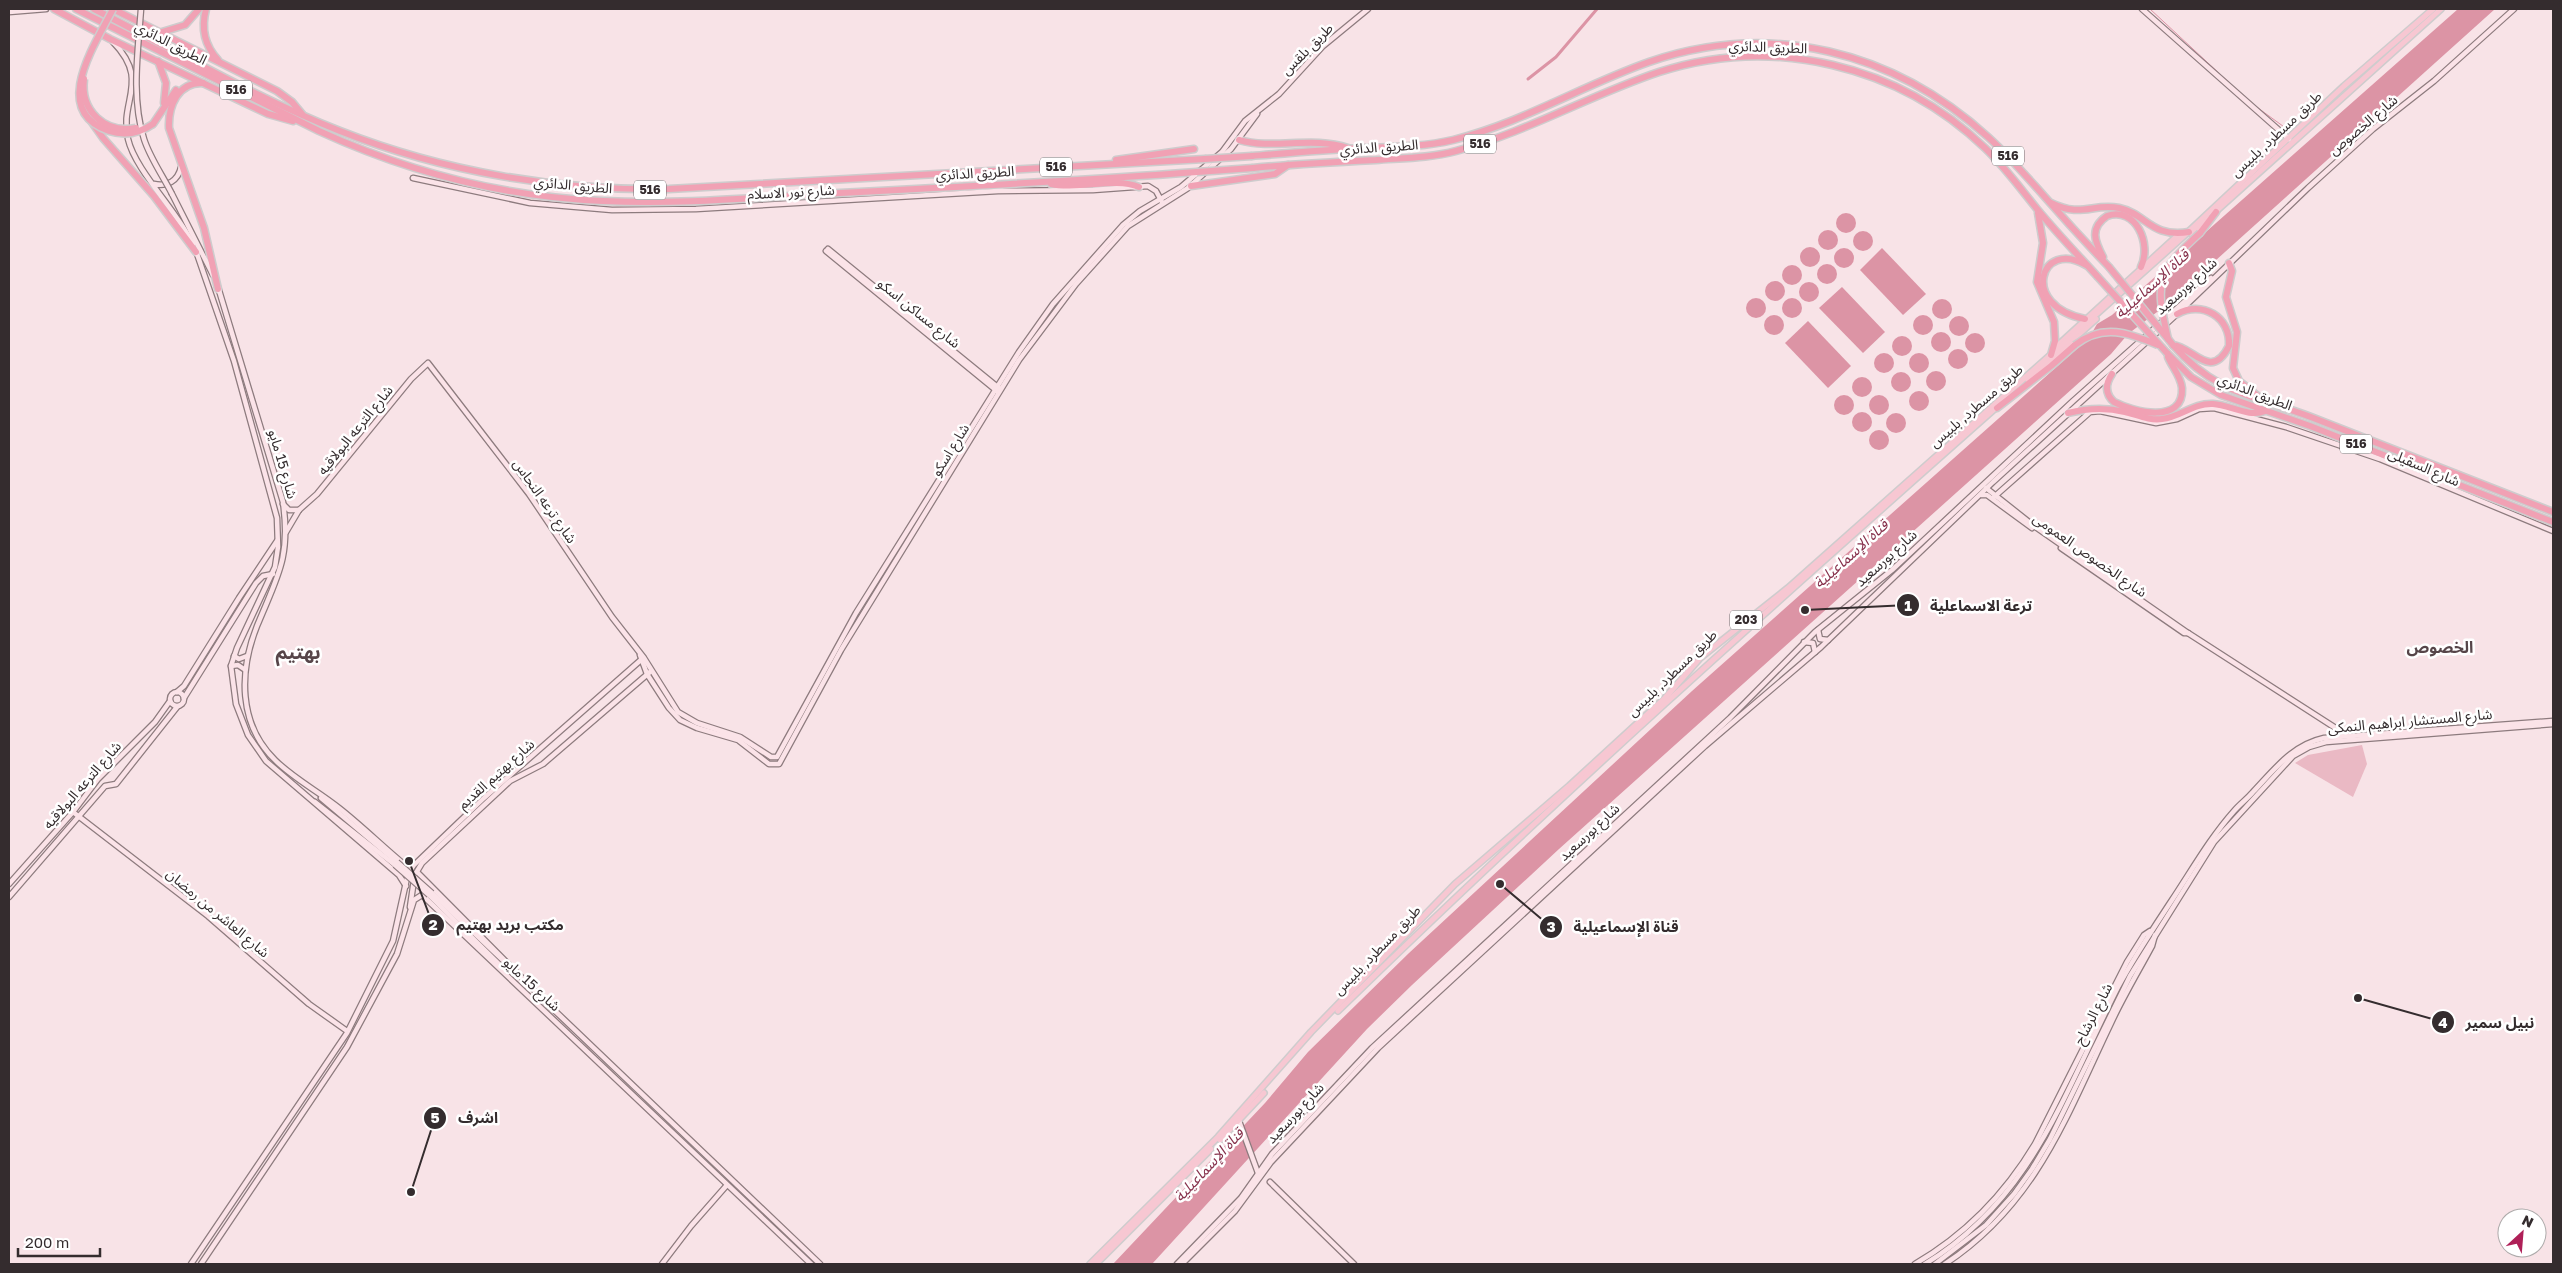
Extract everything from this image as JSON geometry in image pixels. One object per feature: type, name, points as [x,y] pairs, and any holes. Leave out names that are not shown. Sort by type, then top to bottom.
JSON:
[{"type":"highway","points":[[54,9],[110,39],[268,114],[299,122]]},
{"type":"highway","name":"الطريق الدائري","points":[[76,9],[299,122],[352,146],[416,169],[516,192],[602,201],[654,202],[907,190],[1422,157],[1456,151],[1519,131],[1658,73],[1712,59],[1780,57],[1848,68],[1881,79],[1928,104],[1972,136],[1998,160],[2037,209],[2160,346],[2184,371],[2206,387],[2553,522]]},
{"type":"highway","name":"الطريق الدائري","points":[[94,9],[302,115],[345,133],[419,158],[522,180],[620,189],[669,189],[883,178],[1433,144],[1467,136],[1518,118],[1627,70],[1690,50],[1745,43],[1787,44],[1825,50],[1855,58],[1886,70],[1939,99],[1972,123],[2002,150],[2108,267],[2173,345],[2210,380],[2264,401],[2316,418],[2553,512]]},
{"type":"highway","points":[[196,252],[169,214],[103,138],[81,102],[80,79],[113,9],[281,94],[302,115]]},
{"type":"highway","points":[[117,9],[85,76],[85,99],[94,116],[110,127],[134,128],[152,122],[160,110],[167,91],[165,76],[157,60]]},
{"type":"highway","points":[[161,32],[185,25],[199,9]]},
{"type":"highway","points":[[206,9],[203,24],[206,39],[212,53],[223,64]]},
{"type":"highway","points":[[89,117],[100,127],[121,134],[136,132],[152,122],[178,89],[193,82],[205,83]]},
{"type":"highway","points":[[205,83],[193,84],[184,88],[176,96],[171,107],[169,132],[204,228],[218,288]]},
{"type":"highway","points":[[1239,140],[1258,145],[1327,143],[1351,149]]},
{"type":"highway","points":[[1095,164],[1194,149]]},
{"type":"highway","points":[[1190,184],[1276,174],[1288,165]]},
{"type":"highway","points":[[1042,181],[1068,187],[1125,184],[1139,187]]},
{"type":"highway","points":[[2045,198],[2060,206],[2078,211],[2118,208],[2128,211],[2157,229],[2171,233],[2188,233]]},
{"type":"highway","points":[[2037,209],[2043,243],[2037,282],[2054,322],[2055,341],[2053,353]]},
{"type":"highway","points":[[2168,339],[2160,300],[2162,278],[2173,258],[2200,233],[2216,212]]},
{"type":"highway","points":[[2108,267],[2096,245],[2094,233],[2102,219],[2117,214],[2132,220],[2141,233],[2145,252],[2141,267]]},
{"type":"highway","points":[[2085,319],[2072,316],[2059,309],[2044,291],[2042,281],[2048,266],[2058,260],[2076,261],[2090,269]]},
{"type":"highway","points":[[2229,263],[2232,271],[2226,297],[2237,332],[2232,361],[2234,371],[2241,383],[2264,401]]},
{"type":"highway","points":[[2173,345],[2183,348],[2198,359],[2206,362],[2219,358],[2229,346],[2227,329],[2216,315],[2197,309],[2177,314]]},
{"type":"highway","points":[[1996,408],[2052,366],[2075,345],[2095,334],[2112,331],[2130,333],[2160,346]]},
{"type":"highway","points":[[2112,374],[2107,389],[2114,402],[2156,414],[2167,412],[2177,405],[2182,389],[2167,353]]},
{"type":"highway","points":[[2068,413],[2086,409],[2107,408],[2158,419],[2171,417],[2202,404],[2222,405],[2253,413],[2266,411]]},
{"type":"main road","points":[[9,12],[46,9]]},
{"type":"main road","name":"شارع 15 مايو","points":[[142,9],[137,86],[139,121],[148,149],[201,248],[218,288],[282,502],[286,532],[284,560],[247,656],[244,669],[244,688],[248,712],[261,742],[275,760],[319,795],[342,810],[405,865]]},
{"type":"main road","name":"طريق بلقس","points":[[1263,107],[1286,87],[1323,46],[1368,9]]},
{"type":"main road","points":[[2142,9],[2289,139]]},
{"type":"main road","name":"طريق مسطرد, بلبيس","points":[[1090,1264],[1218,1137],[1311,1032],[1463,878],[1665,698],[1700,658],[1788,588],[2188,233],[2344,86],[2433,9]]},
{"type":"main road","name":"طريق مسطرد, بلبيس","points":[[1096,1264],[1240,1122],[1318,1031],[1476,879],[1707,666],[2216,212],[2440,9]]},
{"type":"main road","name":"شارع الخصوص","points":[[2229,263],[2368,134],[2434,81],[2514,9]]},
{"type":"main road","name":"شارع 15 مايو","points":[[110,39],[125,57],[132,80],[133,91],[126,122],[129,143],[154,184],[177,216],[196,252],[234,362],[274,501],[278,540],[272,574],[234,656],[231,666],[234,698],[248,735],[266,761],[399,875],[406,886]]},
{"type":"main road","points":[[1190,184],[1239,140],[1263,107]]},
{"type":"main road","points":[[1190,184],[1222,152],[1240,126],[1263,107]]},
{"type":"main road","points":[[154,184],[161,185],[172,182],[177,177],[181,167]]},
{"type":"main road","name":"شارع نور الاسلام","points":[[413,178],[530,202],[612,210],[696,209],[998,191],[1093,190],[1139,187],[1154,188],[1161,199]]},
{"type":"main road","name":"شارع اسكو","points":[[777,757],[832,656],[1035,328],[1073,279],[1123,225],[1161,199],[1190,184]]},
{"type":"main road","name":"شارع اسكو","points":[[998,390],[1046,322],[1094,262],[1128,226],[1163,205],[1190,184]]},
{"type":"main road","points":[[1161,199],[1163,205]]},
{"type":"main road","points":[[2053,353],[2058,343],[2141,267],[2176,237],[2188,233]]},
{"type":"main road","name":"شارع مساكن اسكو","points":[[827,250],[998,390]]},
{"type":"main road","name":"شارع بورسعيد","points":[[1182,1264],[1244,1201],[1271,1162],[1378,1048],[1705,746],[1814,653],[1986,488],[2112,374],[2127,357],[2177,314],[2229,263]]},
{"type":"main road","name":"شارع بورسعيد","points":[[1176,1264],[1241,1198],[1263,1166],[1365,1056],[1522,905],[1579,856],[1601,833],[1730,718],[1804,642],[1892,570],[2229,263]]},
{"type":"main road","name":"شارع الترعه البولاقيه","points":[[286,532],[299,510],[318,494],[411,379],[428,363]]},
{"type":"main road","name":"شارع ترعه النحاس","points":[[428,363],[529,494],[641,658],[674,714],[691,723],[738,740],[769,764],[776,766]]},
{"type":"main road","name":"شارع السقيلى","points":[[1994,497],[2084,415],[2097,411],[2156,423],[2177,418],[2199,409],[2214,408],[2260,420],[2380,460],[2553,531]]},
{"type":"main road","name":"شارع الخصوص العمومى","points":[[1986,488],[1994,497],[2188,633],[2348,736]]},
{"type":"main road","name":"شارع الخصوص العمومى","points":[[1980,495],[1987,495],[2160,617],[2184,633],[2188,633]]},
{"type":"main road","points":[[282,502],[289,510],[299,510]]},
{"type":"main road","points":[[272,574],[266,575],[257,581],[184,698],[183,704],[178,706],[170,701],[172,694],[184,686],[278,540]]},
{"type":"main road","name":"شارع اسكو","points":[[776,766],[786,754],[822,681],[887,569]]},
{"type":"main road","points":[[1819,629],[1818,637],[1822,640],[1828,640]]},
{"type":"main road","points":[[1804,642],[1814,644],[1814,653]]},
{"type":"main road","points":[[234,656],[239,659],[247,656]]},
{"type":"main road","name":"شارع بهتيم القديم","points":[[347,1031],[387,954],[397,928],[406,886],[413,866],[484,798],[641,658]]},
{"type":"main road","points":[[1700,658],[1700,664],[1707,666]]},
{"type":"main road","points":[[231,666],[238,665],[244,669]]},
{"type":"main road","name":"شارع بهتيم القديم","points":[[406,928],[417,872],[422,863],[510,781],[544,764],[649,673]]},
{"type":"main road","points":[[177,692],[184,698]]},
{"type":"main road","name":"شارع الترعه البولاقيه","points":[[9,884],[73,812],[98,780],[155,722],[170,701]]},
{"type":"main road","name":"شارع الترعه البولاقيه","points":[[9,897],[105,786],[116,784],[178,706]]},
{"type":"main road","name":"شارع ترعه النحاس","points":[[691,723],[740,737],[770,757],[777,757]]},
{"type":"main road","name":"شارع المستشار ابراهيم النمكى","points":[[2278,769],[2297,753],[2322,743],[2553,723]]},
{"type":"main road","name":"شارع المستشار ابراهيم النمكى","points":[[2278,769],[2290,753],[2308,743],[2348,736],[2517,726]]},
{"type":"main road","name":"شارع الرشاح","points":[[1935,1264],[1972,1237],[2002,1203],[2039,1147],[2119,986],[2210,841],[2278,769]]},
{"type":"main road","points":[[319,795],[414,876],[511,967]]},
{"type":"main road","points":[[308,797],[357,834],[429,895],[490,954],[505,972]]},
{"type":"main road","name":"شارع العاشر من رمضان","points":[[73,812],[208,916],[310,1004],[347,1031]]},
{"type":"main road","points":[[1575,852],[1579,856]]},
{"type":"main road","points":[[399,875],[405,872],[405,865],[413,866]]},
{"type":"main road","name":"شارع 15 مايو","points":[[417,872],[497,950],[511,967],[820,1264]]},
{"type":"main road","points":[[15,877],[21,883]]},
{"type":"main road","points":[[1463,878],[1461,884],[1465,886],[1476,879]]},
{"type":"main road","points":[[202,1264],[352,1038],[397,954],[414,900],[422,895],[423,888],[430,886]]},
{"type":"main road","points":[[1445,895],[1457,889],[1460,892],[1459,896]]},
{"type":"main road","name":"شارع 15 مايو","points":[[422,895],[811,1264]]},
{"type":"main road","points":[[1915,1264],[2029,1183],[2050,1150],[2111,1022],[2152,946],[2153,932]]},
{"type":"main road","points":[[1406,1009],[1410,1013]]},
{"type":"main road","points":[[191,1264],[347,1031]]},
{"type":"main road","points":[[1240,1122],[1258,1173]]},
{"type":"main road","points":[[274,1142],[282,1146]]},
{"type":"main road","points":[[268,1151],[275,1156]]},
{"type":"main road","points":[[1256,1163],[1263,1166]]},
{"type":"main road","points":[[1270,1182],[1354,1264]]},
{"type":"main road","points":[[664,1264],[727,1185]]},
{"type":"main road","points":[[1946,1264],[1978,1240],[2002,1203]]},
{"type":"main road","name":"شارع الرشاح","points":[[1924,1264],[1969,1232],[2002,1203]]},
{"type":"shaded area","points":[[2362,745],[2367,764],[2353,797],[2295,763],[2308,755]]},
{"type":"water","points":[[2458,9],[2495,9],[2165,306],[2128,334],[2111,354],[1559,849],[1412,985],[1367,1029],[1152,1264],[1113,1264],[1265,1103],[1308,1052],[1409,953],[1692,691],[2089,338],[2097,324],[2112,315]]},
{"type":"water","points":[[1846,213],[1853,216],[1856,223],[1853,230],[1846,233],[1839,230],[1836,223],[1839,216]]},
{"type":"water","points":[[1828,230],[1835,233],[1838,240],[1835,247],[1828,250],[1821,247],[1818,240],[1821,233]]},
{"type":"water","points":[[1863,231],[1870,234],[1873,241],[1870,248],[1863,251],[1856,248],[1853,241],[1856,234]]},
{"type":"water","points":[[1810,247],[1817,250],[1820,257],[1817,264],[1810,267],[1803,264],[1800,257],[1803,250]]},
{"type":"water","points":[[1844,248],[1851,251],[1854,258],[1851,265],[1844,268],[1837,265],[1834,258],[1837,251]]},
{"type":"water","points":[[1882,248],[1926,294],[1903,315],[1860,270]]},
{"type":"water","points":[[1827,264],[1834,267],[1837,274],[1834,281],[1827,284],[1820,281],[1817,274],[1820,267]]},
{"type":"water","points":[[1792,265],[1799,268],[1802,275],[1799,282],[1792,285],[1785,282],[1782,275],[1785,268]]},
{"type":"water","points":[[1775,281],[1782,284],[1785,291],[1782,298],[1775,301],[1768,298],[1765,291],[1768,284]]},
{"type":"water","points":[[1809,282],[1816,285],[1819,292],[1816,299],[1809,302],[1802,299],[1799,292],[1802,285]]},
{"type":"water","points":[[1842,287],[1885,332],[1863,353],[1819,308]]},
{"type":"water","points":[[1756,298],[1763,301],[1766,308],[1763,315],[1756,318],[1749,315],[1746,308],[1749,301]]},
{"type":"water","points":[[1792,298],[1799,301],[1802,308],[1799,315],[1792,318],[1785,315],[1782,308],[1785,301]]},
{"type":"water","points":[[1942,299],[1949,302],[1952,309],[1949,316],[1942,319],[1935,316],[1932,309],[1935,302]]},
{"type":"water","points":[[1774,315],[1781,318],[1784,325],[1781,332],[1774,335],[1767,332],[1764,325],[1767,318]]},
{"type":"water","points":[[1923,315],[1930,318],[1933,325],[1930,332],[1923,335],[1916,332],[1913,325],[1916,318]]},
{"type":"water","points":[[1959,316],[1966,319],[1969,326],[1966,333],[1959,336],[1952,333],[1949,326],[1952,319]]},
{"type":"water","points":[[1808,321],[1851,366],[1828,388],[1785,343]]},
{"type":"water","points":[[1941,332],[1948,335],[1951,342],[1948,349],[1941,352],[1934,349],[1931,342],[1934,335]]},
{"type":"water","points":[[1975,333],[1982,336],[1985,343],[1982,350],[1975,353],[1968,350],[1965,343],[1968,336]]},
{"type":"water","points":[[1902,336],[1909,339],[1912,346],[1909,353],[1902,356],[1895,353],[1892,346],[1895,339]]},
{"type":"water","points":[[1958,349],[1965,352],[1968,359],[1965,366],[1958,369],[1951,366],[1948,359],[1951,352]]},
{"type":"water","points":[[1884,353],[1891,356],[1894,363],[1891,370],[1884,373],[1877,370],[1874,363],[1877,356]]},
{"type":"water","points":[[1919,353],[1926,356],[1929,363],[1926,370],[1919,373],[1912,370],[1909,363],[1912,356]]},
{"type":"water","points":[[1936,371],[1943,374],[1946,381],[1943,388],[1936,391],[1929,388],[1926,381],[1929,374]]},
{"type":"water","points":[[1901,372],[1908,375],[1911,382],[1908,389],[1901,392],[1894,389],[1891,382],[1894,375]]},
{"type":"water","points":[[1862,377],[1869,380],[1872,387],[1869,394],[1862,397],[1855,394],[1852,387],[1855,380]]},
{"type":"water","points":[[1919,391],[1926,394],[1929,401],[1926,408],[1919,411],[1912,408],[1909,401],[1912,394]]},
{"type":"water","points":[[1844,395],[1851,398],[1854,405],[1851,412],[1844,415],[1837,412],[1834,405],[1837,398]]},
{"type":"water","points":[[1879,395],[1886,398],[1889,405],[1886,412],[1879,415],[1872,412],[1869,405],[1872,398]]},
{"type":"water","points":[[1862,412],[1869,415],[1872,422],[1869,429],[1862,432],[1855,429],[1852,422],[1855,415]]},
{"type":"water","points":[[1896,413],[1903,416],[1906,423],[1903,430],[1896,433],[1889,430],[1886,423],[1889,416]]},
{"type":"water","points":[[1879,430],[1886,433],[1889,440],[1886,447],[1879,450],[1872,447],[1869,440],[1872,433]]},
{"type":"waterway","points":[[1528,79],[1556,57],[1597,9]]},
{"type":"waterway","points":[[2150,9],[2251,103],[2287,129]]},
{"type":"place","name":"ترعة الاسماعلية","points":[[1805,610]]},
{"type":"place","name":"مكتب بريد بهتيم","points":[[409,861]]},
{"type":"place","name":"قناة الإسماعيلية","points":[[1500,884]]},
{"type":"place","name":"نبيل سمير","points":[[2358,998]]},
{"type":"place","name":"اشرف","points":[[411,1192]]},
{"type":"district","name":"الخصوص","points":[[2440,647]]},
{"type":"district","name":"بهتيم","points":[[298,652]]}]
